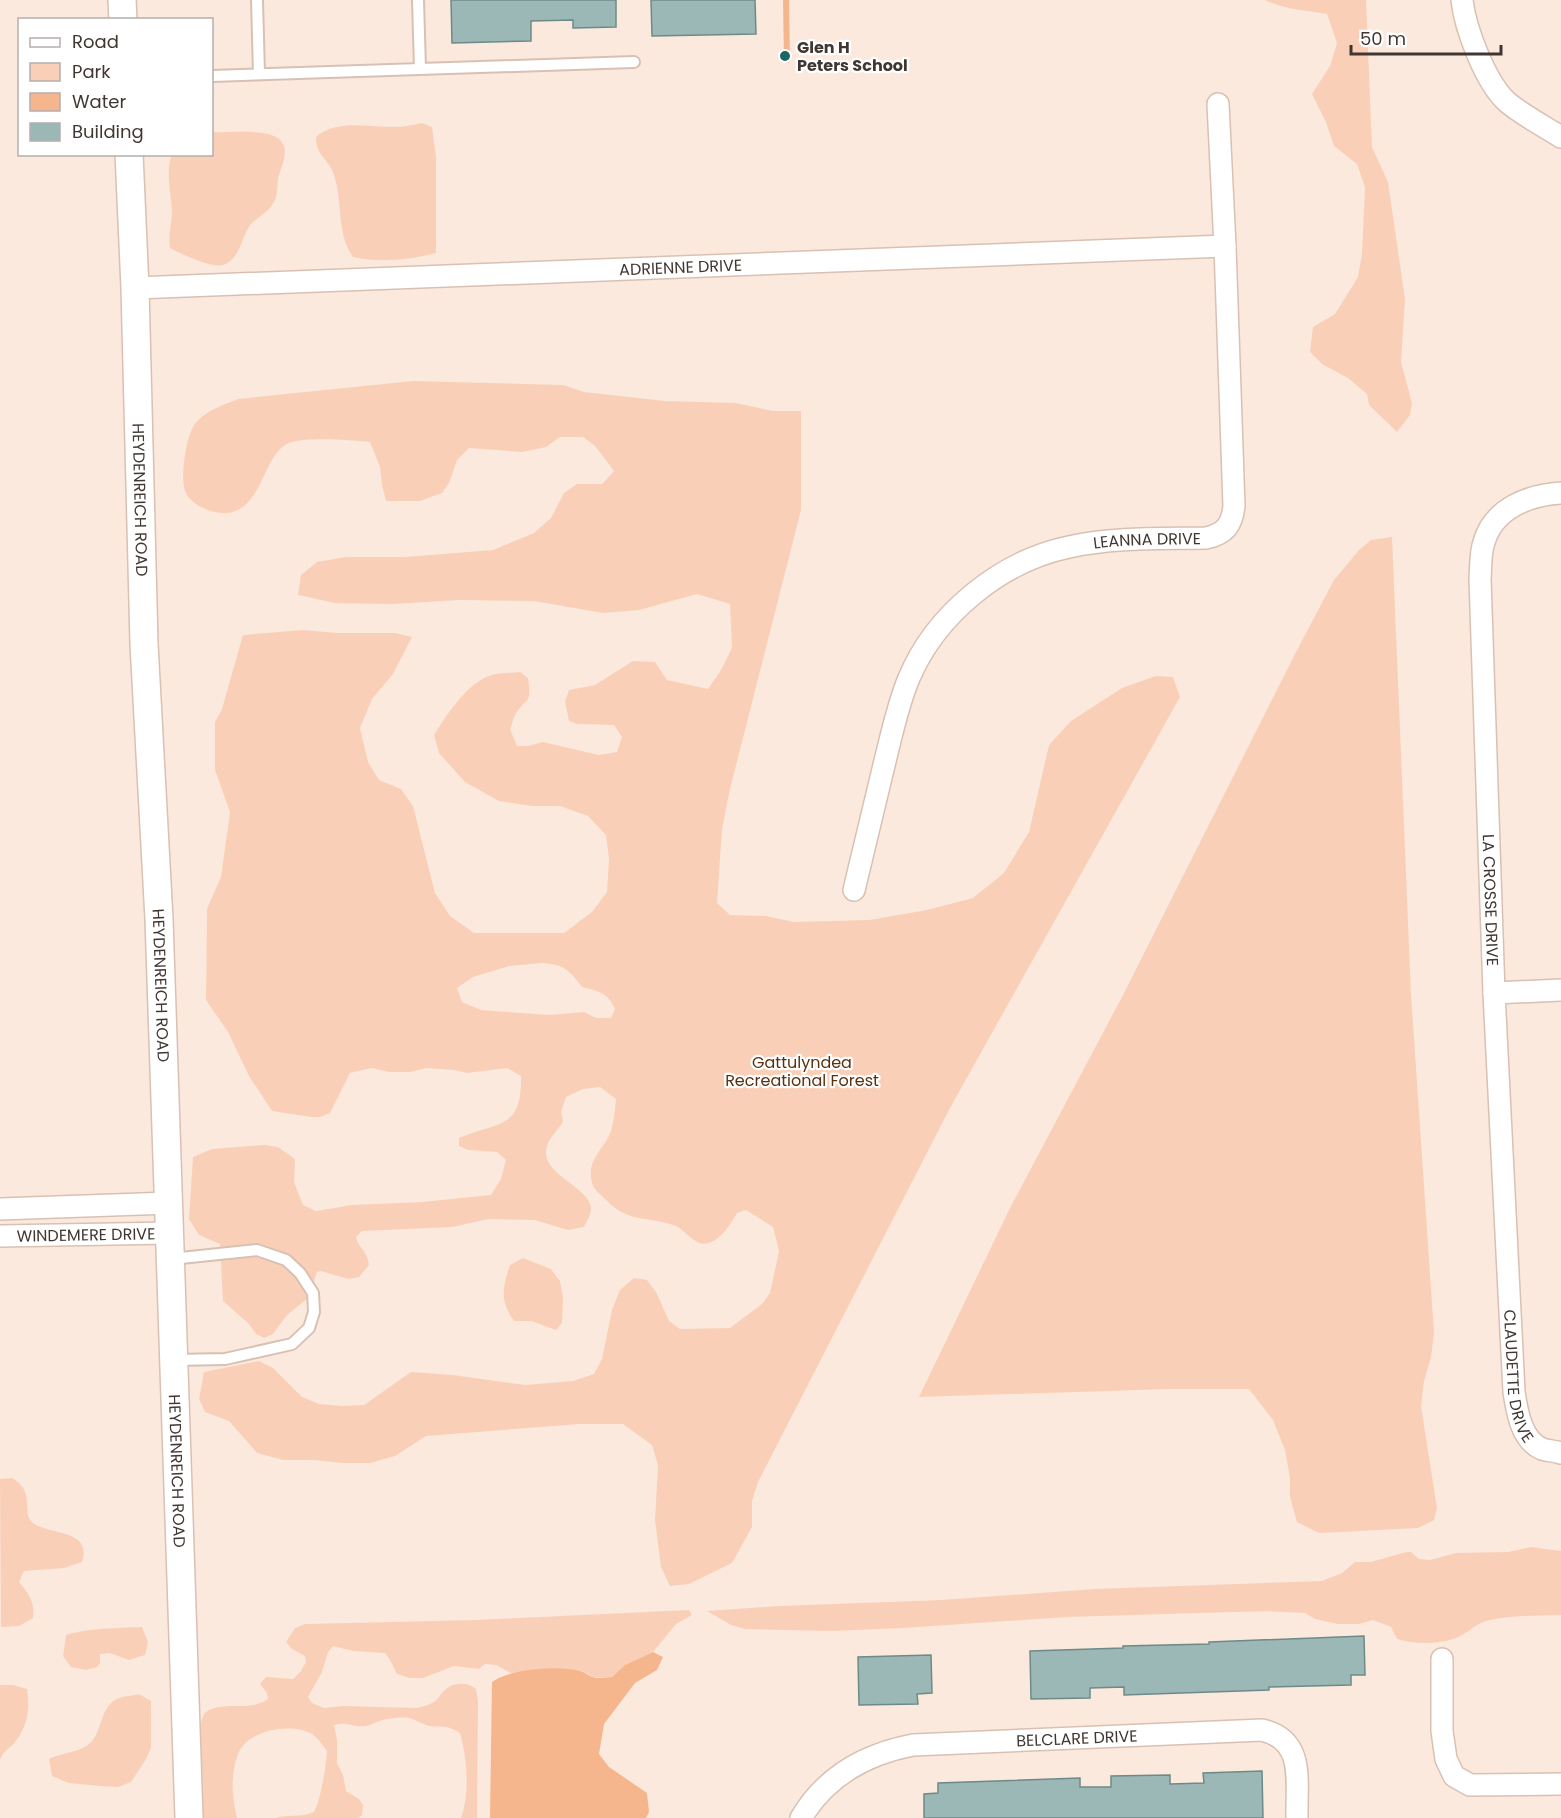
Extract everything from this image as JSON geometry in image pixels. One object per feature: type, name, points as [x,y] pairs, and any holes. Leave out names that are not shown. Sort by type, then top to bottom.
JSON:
[{"type":"street","points":[[123,0],[123,18]]},
{"type":"street","points":[[1462,0],[1464,16],[1482,65],[1506,101],[1561,137]]},
{"type":"street","name":"LEANNA DRIVE","points":[[854,890],[897,715],[909,678],[927,646],[953,614],[1005,571],[1042,555],[1068,547],[1124,540],[1217,536],[1233,519],[1225,246],[1218,104]]},
{"type":"street","name":"HEYDENREICH ROAD","points":[[129,156],[135,288],[144,644],[159,919],[189,1818]]},
{"type":"street","name":"ADRIENNE DRIVE","points":[[135,288],[1225,246]]},
{"type":"street","name":"LA CROSSE DRIVE","points":[[1507,1274],[1494,993],[1480,579],[1484,542],[1490,527],[1504,511],[1526,499],[1544,494],[1561,493]]},
{"type":"street","points":[[1494,993],[1561,990]]},
{"type":"street","name":"WINDEMERE DRIVE","points":[[0,1209],[169,1203]]},
{"type":"street","name":"WINDEMERE DRIVE","points":[[0,1236],[170,1246]]},
{"type":"street","name":"CLAUDETTE DRIVE","points":[[1507,1274],[1513,1382],[1518,1417],[1530,1441],[1542,1449],[1561,1453]]},
{"type":"street","points":[[1442,1659],[1442,1731],[1446,1759],[1454,1776],[1470,1785],[1561,1784]]},
{"type":"street","name":"BELCLARE DRIVE","points":[[801,1818],[819,1793],[834,1778],[870,1756],[891,1749],[935,1743],[1262,1730],[1273,1732],[1291,1747],[1295,1757],[1298,1818]]},
{"type":"lane","points":[[257,0],[259,74]]},
{"type":"lane","points":[[418,0],[420,69]]},
{"type":"lane","points":[[213,76],[634,62]]},
{"type":"lane","points":[[170,1246],[257,1250],[286,1260],[300,1273],[313,1293],[314,1312],[309,1328],[292,1344],[225,1359],[174,1360]]},
{"type":"green space","points":[[1265,0],[1366,0],[1372,147],[1388,182],[1405,299],[1401,362],[1412,403],[1410,415],[1397,432],[1369,405],[1367,394],[1348,378],[1322,364],[1310,352],[1313,327],[1335,314],[1358,277],[1362,254],[1365,187],[1357,164],[1334,146],[1326,122],[1312,94],[1330,66],[1337,43],[1327,14],[1288,8]]},
{"type":"green space","points":[[422,123],[432,127],[436,157],[436,253],[395,260],[353,257],[344,237],[336,181],[330,166],[318,148],[316,137],[324,131],[343,126],[397,127]]},
{"type":"green space","points":[[213,132],[254,132],[270,135],[276,137],[284,146],[285,151],[274,202],[251,224],[237,253],[229,262],[223,265],[204,263],[170,248],[172,211],[172,156],[213,156]]},
{"type":"green space","name":"Gattulyndea Recreational Forest","points":[[413,381],[563,385],[584,392],[665,401],[735,403],[773,411],[801,411],[801,510],[730,789],[722,829],[717,903],[730,915],[766,916],[794,922],[869,920],[927,910],[973,898],[1004,873],[1029,832],[1049,745],[1071,721],[1122,688],[1156,676],[1173,677],[1180,697],[950,1108],[758,1482],[752,1501],[752,1527],[732,1563],[689,1584],[670,1586],[661,1567],[655,1520],[658,1465],[652,1445],[623,1424],[580,1424],[426,1436],[395,1456],[370,1463],[283,1460],[257,1453],[229,1421],[205,1412],[199,1399],[204,1372],[259,1361],[273,1368],[302,1397],[319,1404],[342,1406],[364,1405],[411,1372],[525,1385],[573,1381],[594,1374],[602,1359],[612,1310],[620,1290],[634,1278],[647,1280],[656,1292],[669,1321],[680,1329],[730,1328],[762,1304],[770,1293],[779,1251],[773,1227],[746,1210],[737,1213],[722,1235],[704,1244],[694,1240],[677,1227],[628,1215],[611,1205],[595,1189],[591,1177],[593,1162],[611,1131],[616,1099],[600,1087],[583,1089],[566,1097],[561,1112],[563,1122],[547,1146],[546,1156],[550,1165],[589,1201],[591,1211],[584,1227],[568,1230],[535,1220],[489,1219],[452,1227],[362,1231],[356,1237],[369,1265],[359,1277],[348,1279],[321,1271],[317,1272],[308,1298],[287,1315],[273,1334],[264,1338],[256,1334],[249,1324],[223,1301],[220,1244],[199,1235],[189,1219],[193,1157],[212,1149],[264,1145],[278,1147],[295,1159],[294,1182],[303,1205],[316,1211],[352,1205],[422,1202],[491,1195],[501,1179],[506,1160],[497,1152],[468,1150],[459,1146],[459,1138],[496,1125],[512,1115],[520,1094],[521,1076],[507,1068],[467,1073],[426,1068],[410,1072],[389,1072],[372,1068],[350,1073],[330,1113],[320,1117],[311,1117],[272,1111],[249,1076],[228,1032],[206,1000],[207,909],[221,877],[230,812],[215,770],[215,722],[222,709],[243,635],[303,630],[337,633],[395,633],[412,637],[393,674],[372,699],[360,728],[368,762],[379,780],[401,789],[413,806],[435,893],[450,916],[474,933],[564,933],[592,912],[607,892],[609,859],[606,835],[588,816],[560,806],[532,806],[499,801],[465,782],[439,753],[434,735],[458,700],[483,679],[495,674],[520,672],[528,678],[529,697],[515,715],[510,729],[517,746],[543,742],[599,755],[617,752],[622,737],[614,725],[577,724],[569,721],[565,702],[569,690],[595,685],[633,661],[655,662],[667,680],[708,689],[732,648],[730,604],[697,594],[639,610],[603,613],[534,601],[335,603],[298,595],[301,575],[317,562],[346,557],[405,557],[493,550],[534,533],[551,518],[564,493],[577,484],[602,484],[614,471],[595,446],[583,437],[560,437],[546,447],[522,452],[469,448],[457,460],[449,483],[442,493],[420,501],[386,501],[380,467],[370,442],[331,439],[300,440],[282,447],[249,502],[227,513],[215,512],[202,508],[185,491],[183,477],[187,447],[192,430],[199,419],[238,399]],"holes":[[[542,963],[566,969],[582,987],[606,996],[615,1009],[611,1018],[596,1018],[584,1012],[549,1015],[481,1010],[462,1002],[457,988],[473,977],[509,966]]]},
{"type":"green space","points":[[1392,537],[1411,994],[1434,1333],[1421,1406],[1437,1508],[1434,1520],[1418,1528],[1319,1533],[1297,1522],[1290,1497],[1290,1478],[1285,1450],[1273,1420],[1249,1389],[1168,1389],[919,1397],[1010,1208],[1123,995],[1334,580],[1359,550],[1371,540]]},
{"type":"green space","points":[[523,1258],[551,1269],[560,1281],[563,1298],[562,1323],[556,1330],[531,1321],[514,1321],[509,1314],[504,1301],[505,1281],[510,1265]]},
{"type":"green space","points":[[12,1478],[24,1489],[29,1518],[33,1523],[76,1538],[84,1551],[82,1562],[64,1568],[24,1571],[19,1582],[31,1598],[33,1618],[19,1626],[1,1627],[0,1479]]},
{"type":"green space","points":[[1531,1547],[1561,1551],[1561,1615],[1495,1619],[1479,1624],[1447,1641],[1430,1643],[1397,1639],[1391,1627],[1373,1620],[1359,1624],[1338,1624],[1315,1619],[1305,1613],[1267,1611],[1067,1617],[833,1631],[745,1629],[731,1625],[707,1611],[941,1600],[1095,1589],[1322,1581],[1342,1573],[1355,1562],[1371,1562],[1406,1552],[1411,1552],[1419,1559],[1430,1560],[1456,1553],[1508,1552]]},
{"type":"green space","points":[[689,1610],[692,1615],[676,1624],[653,1652],[625,1665],[612,1677],[593,1677],[582,1671],[550,1670],[511,1673],[496,1665],[485,1664],[479,1669],[454,1666],[423,1678],[410,1678],[397,1674],[385,1653],[353,1651],[333,1646],[328,1652],[322,1672],[308,1697],[312,1703],[324,1708],[343,1706],[417,1708],[433,1702],[452,1685],[465,1684],[476,1689],[478,1701],[477,1818],[461,1818],[466,1798],[466,1776],[460,1733],[448,1727],[429,1726],[402,1717],[386,1719],[366,1726],[334,1725],[337,1740],[337,1763],[343,1775],[346,1791],[359,1799],[363,1805],[362,1815],[359,1818],[275,1818],[314,1812],[326,1766],[327,1751],[312,1734],[303,1730],[282,1729],[270,1730],[250,1739],[238,1754],[233,1778],[237,1818],[195,1818],[198,1750],[203,1716],[214,1708],[250,1706],[268,1699],[267,1693],[260,1684],[266,1677],[293,1679],[306,1662],[305,1656],[292,1649],[286,1642],[295,1628],[305,1624],[475,1620]]},
{"type":"green space","points":[[142,1627],[148,1642],[145,1655],[129,1660],[110,1653],[100,1654],[100,1663],[97,1667],[86,1670],[71,1667],[63,1656],[66,1635],[93,1630]]},
{"type":"green space","points":[[0,1685],[13,1685],[27,1689],[28,1703],[23,1730],[0,1760]]},
{"type":"green space","points":[[139,1694],[151,1701],[151,1748],[131,1782],[118,1787],[99,1786],[69,1783],[52,1776],[49,1759],[85,1747],[97,1733],[103,1715],[110,1704],[120,1698]]},
{"type":"water","points":[[653,1652],[663,1657],[657,1670],[635,1683],[604,1724],[599,1754],[609,1767],[647,1793],[649,1812],[646,1818],[490,1818],[492,1682],[510,1674],[547,1668],[571,1669],[595,1678],[612,1677],[625,1665]]},
{"type":"building","points":[[451,0],[616,0],[616,27],[573,28],[573,20],[531,21],[531,41],[452,43]]},
{"type":"building","points":[[651,0],[755,0],[756,34],[652,36]]},
{"type":"building","points":[[1364,1636],[1365,1675],[1351,1675],[1351,1685],[1124,1695],[1124,1687],[1090,1688],[1090,1698],[1031,1699],[1030,1651]]},
{"type":"building","points":[[931,1655],[932,1693],[917,1694],[918,1704],[859,1705],[858,1657]]},
{"type":"building","points":[[1262,1771],[1263,1818],[924,1818],[924,1794],[938,1793],[938,1783],[1080,1778],[1080,1787],[1111,1787],[1111,1776],[1170,1775],[1170,1784],[1204,1783],[1203,1773]]},
{"type":"waterway","points":[[786,0],[787,60]]},
{"type":"place","name":"Glen H Peters School","points":[[785,56]]}]
